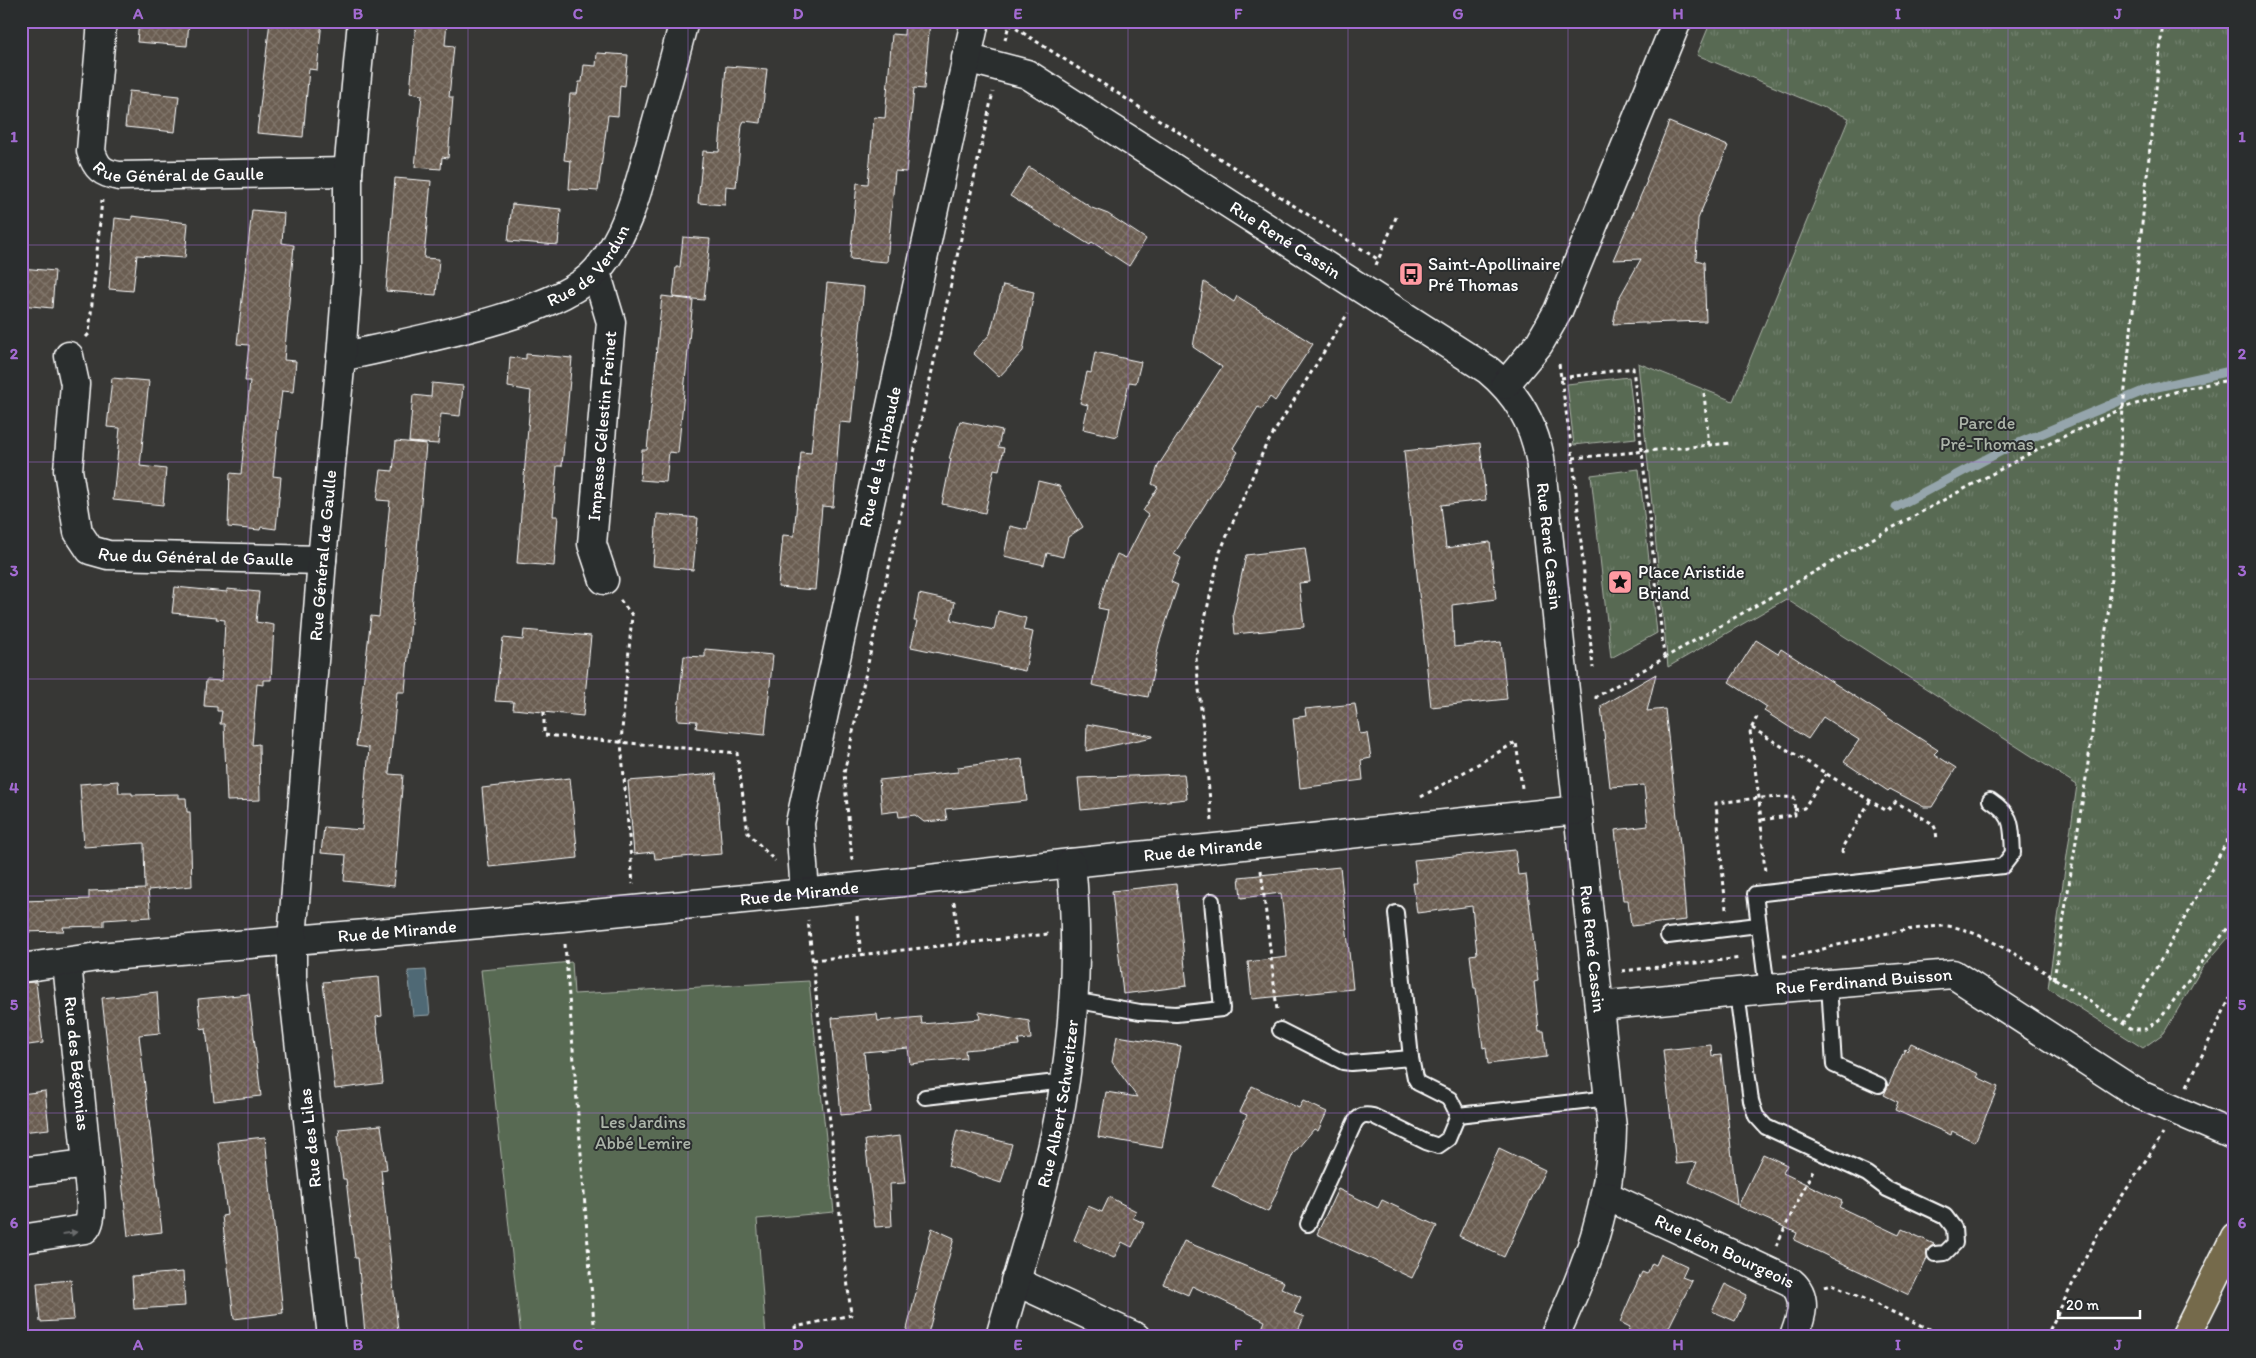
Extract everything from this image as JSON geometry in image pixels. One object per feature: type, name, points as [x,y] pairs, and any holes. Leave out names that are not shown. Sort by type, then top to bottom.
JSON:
[{"type":"highway","points":[[2185,1337],[2235,1237]]},
{"type":"street","name":"Rue Général de Gaulle","points":[[102,21],[91,151],[95,164],[104,174],[119,176],[348,172]]},
{"type":"street","name":"Rue Général de Gaulle","points":[[292,938],[322,560],[348,267],[348,172],[362,21]]},
{"type":"street","name":"Rue de Verdun","points":[[341,357],[522,312],[562,296],[596,272],[616,241],[633,207],[684,21]]},
{"type":"street","name":"Rue de la Tirbaude","points":[[805,893],[800,823],[975,21]]},
{"type":"street","points":[[1505,384],[1539,344],[1558,312],[1677,21]]},
{"type":"street","name":"Rue René Cassin","points":[[966,58],[999,65],[1027,74],[1488,370],[1505,384],[1526,414],[1535,434],[1540,458],[1610,1098],[1611,1160],[1606,1196],[1595,1240],[1578,1286],[1554,1337]]},
{"type":"street","name":"Impasse Célestin Freinet","points":[[596,272],[611,322],[592,544],[604,580]]},
{"type":"street","name":"Rue du Général de Gaulle","points":[[69,356],[75,384],[68,470],[78,532],[90,550],[108,554],[322,560]]},
{"type":"street","name":"Rue de Mirande","points":[[21,968],[98,957],[292,938],[562,917],[805,893],[1578,810]]},
{"type":"street","name":"Rue Albert Schweitzer","points":[[1000,1337],[1041,1195],[1065,1081],[1073,1000],[1075,931],[1071,863]]},
{"type":"street","name":"Rue des Lilas","points":[[292,938],[292,977],[332,1337]]},
{"type":"street","name":"Rue des Bégonias","points":[[21,1239],[79,1232],[88,1226],[91,1212],[68,962]]},
{"type":"street","name":"Rue Ferdinand Buisson","points":[[1600,1006],[1767,989],[1953,974],[2138,1094],[2235,1136]]},
{"type":"street","points":[[21,1172],[87,1164]]},
{"type":"street","name":"Rue Léon Bourgeois","points":[[1606,1196],[1790,1282],[1800,1293],[1801,1316],[1794,1337]]},
{"type":"street","points":[[1016,1281],[1136,1337]]},
{"type":"lane","points":[[1767,989],[1758,925],[1756,894],[2003,866],[2013,853],[2011,818],[2004,810],[1990,800]]},
{"type":"lane","points":[[1073,1000],[1140,1012],[1176,1014],[1222,1008],[1212,901]]},
{"type":"lane","points":[[1308,1224],[1359,1117],[1363,1115],[1372,1116],[1438,1146],[1448,1139],[1458,1115],[1456,1106],[1450,1099],[1418,1083],[1413,1071],[1396,913]]},
{"type":"lane","points":[[1668,936],[1758,925]]},
{"type":"lane","points":[[1829,984],[1834,1066],[1879,1085]]},
{"type":"lane","points":[[1738,992],[1751,1101],[1756,1116],[1766,1127],[1867,1174],[1887,1189],[1946,1216],[1954,1228],[1956,1242],[1945,1253],[1935,1254]]},
{"type":"lane","points":[[1280,1030],[1343,1062],[1411,1058]]},
{"type":"lane","points":[[925,1097],[1065,1081]]},
{"type":"lane","points":[[1458,1115],[1610,1098]]},
{"type":"path","points":[[2054,979],[2088,768],[2106,635],[2124,408],[2164,21]]},
{"type":"path","points":[[861,955],[844,773],[1009,23],[1379,260]]},
{"type":"path","points":[[69,356],[90,334],[104,174]]},
{"type":"path","points":[[1215,849],[1196,658],[1220,552],[1265,447],[1364,289],[1379,260],[1397,215]]},
{"type":"path","points":[[1563,355],[1559,364],[1573,458],[1594,678]]},
{"type":"path","points":[[1561,378],[1633,368],[1664,656]]},
{"type":"path","points":[[1596,697],[1664,656],[2038,449],[2124,408],[2188,388],[2235,379]]},
{"type":"path","points":[[1704,393],[1709,446]]},
{"type":"path","points":[[1573,458],[1732,443]]},
{"type":"path","points":[[604,580],[632,615],[621,742],[636,910]]},
{"type":"path","points":[[1595,688],[1597,706]]},
{"type":"path","points":[[544,712],[544,735],[737,753],[748,833],[805,893],[851,1315],[795,1327],[796,1337]]},
{"type":"path","points":[[1757,717],[1750,731],[1759,798],[1766,893]]},
{"type":"path","points":[[1752,728],[1887,811],[1896,802],[1933,824],[1936,830],[1937,841]]},
{"type":"path","points":[[1414,801],[1516,742],[1522,788],[1531,787]]},
{"type":"path","points":[[1794,810],[1804,808],[1826,774]]},
{"type":"path","points":[[1757,908],[1727,912],[1716,803],[1759,798],[1794,797],[1795,815],[1761,820]]},
{"type":"path","points":[[1842,853],[1844,846],[1870,801]]},
{"type":"path","points":[[2123,1024],[2235,827]]},
{"type":"path","points":[[1258,844],[1280,1030]]},
{"type":"path","points":[[950,876],[959,944]]},
{"type":"path","points":[[562,917],[596,1337]]},
{"type":"path","points":[[813,960],[1075,931]]},
{"type":"path","points":[[2046,1337],[2099,1231],[2149,1152],[2179,1112],[2188,1082],[2235,988]]},
{"type":"path","points":[[1765,1269],[1821,1153]]},
{"type":"path","points":[[1800,1293],[1832,1284],[1947,1337]]},
{"type":"green space","name":"Parc de Pré-Thomas","points":[[1711,21],[2235,21],[2235,930],[2202,968],[2164,1033],[2143,1048],[2048,988],[2077,785],[1786,599],[1668,667],[1638,363],[1733,401],[1849,118],[1697,55]]},
{"type":"green space","points":[[1629,377],[1636,438],[1574,445],[1567,384]]},
{"type":"green space","points":[[1639,469],[1657,633],[1611,658],[1591,475]]},
{"type":"green space","name":"Les Jardins Abbé Lemire","points":[[572,962],[574,994],[809,981],[834,1212],[757,1219],[766,1337],[521,1337],[481,970]]},
{"type":"water","points":[[426,970],[430,1015],[413,1016],[408,971]]},
{"type":"building","points":[[139,21],[189,21],[187,46],[137,42]]},
{"type":"building","points":[[270,21],[322,21],[317,70],[309,69],[303,137],[257,133]]},
{"type":"building","points":[[416,21],[447,21],[445,45],[454,46],[449,97],[453,97],[448,158],[442,157],[441,169],[415,167],[422,95],[410,93]]},
{"type":"building","points":[[905,21],[930,21],[924,89],[914,88],[906,172],[895,171],[887,262],[850,259],[857,183],[868,184],[874,117],[885,118],[892,34],[904,35]]},
{"type":"building","points":[[597,53],[628,55],[625,86],[620,85],[618,116],[608,115],[598,191],[569,189],[571,161],[564,160],[570,94],[577,94],[579,82],[582,82],[584,65],[596,66]]},
{"type":"building","points":[[726,66],[767,69],[761,123],[744,121],[742,125],[736,187],[726,186],[725,205],[698,203],[703,151],[719,152]]},
{"type":"building","points":[[129,91],[179,96],[175,132],[125,127]]},
{"type":"building","points":[[1669,122],[1728,146],[1698,219],[1696,260],[1704,262],[1706,321],[1613,324],[1618,300],[1641,259],[1613,260],[1647,181]]},
{"type":"building","points":[[1029,167],[1092,208],[1108,214],[1146,239],[1129,266],[1092,242],[1090,245],[1010,196]]},
{"type":"building","points":[[395,178],[431,181],[424,258],[439,259],[436,295],[386,291]]},
{"type":"building","points":[[512,204],[561,209],[558,245],[508,241]]},
{"type":"building","points":[[252,210],[284,213],[282,243],[294,245],[284,360],[296,361],[293,392],[282,391],[279,415],[273,476],[281,477],[276,529],[261,527],[260,530],[228,527],[230,473],[241,474],[250,381],[245,381],[249,345],[237,344]]},
{"type":"building","points":[[132,216],[188,223],[185,258],[137,255],[133,291],[109,289],[115,218],[132,220]]},
{"type":"building","points":[[683,237],[710,239],[704,300],[673,297],[676,267],[680,267]]},
{"type":"building","points":[[21,268],[55,271],[52,308],[21,305]]},
{"type":"building","points":[[1204,282],[1234,302],[1237,296],[1313,344],[1275,401],[1270,397],[1262,409],[1258,407],[1233,448],[1238,452],[1174,554],[1181,558],[1171,582],[1178,585],[1159,644],[1148,697],[1092,685],[1108,610],[1098,608],[1106,580],[1117,554],[1126,558],[1148,515],[1143,511],[1158,487],[1152,484],[1158,466],[1222,367],[1193,347]]},
{"type":"building","points":[[827,283],[864,287],[851,423],[840,422],[833,507],[822,506],[815,590],[778,587],[783,535],[794,536],[801,452],[811,453]]},
{"type":"building","points":[[1003,285],[1034,292],[1023,351],[999,377],[973,353],[990,334]]},
{"type":"building","points":[[662,296],[693,300],[678,453],[669,452],[666,482],[640,480],[642,450],[647,450]]},
{"type":"building","points":[[1095,352],[1141,362],[1136,383],[1129,382],[1117,437],[1083,429],[1088,405],[1080,403],[1087,372],[1091,373]]},
{"type":"building","points":[[526,354],[572,358],[562,466],[557,466],[553,516],[558,516],[554,566],[517,563],[531,391],[508,387],[510,357],[526,359]]},
{"type":"building","points":[[112,378],[149,381],[140,466],[166,469],[163,505],[113,500],[120,428],[107,427]]},
{"type":"building","points":[[432,383],[463,386],[460,416],[441,414],[438,444],[409,442],[413,395],[431,397]]},
{"type":"building","points":[[960,421],[1002,430],[998,447],[1004,448],[999,470],[994,469],[985,513],[942,504],[951,459],[949,459]]},
{"type":"building","points":[[396,441],[426,444],[405,692],[397,692],[389,774],[403,775],[394,886],[344,881],[346,855],[321,853],[324,827],[362,830],[369,748],[356,746],[371,616],[379,617],[390,501],[377,500],[381,470],[393,471]]},
{"type":"building","points":[[1480,443],[1486,500],[1441,505],[1446,548],[1490,542],[1496,599],[1452,605],[1454,647],[1501,642],[1507,699],[1431,707],[1404,451]]},
{"type":"building","points":[[1038,481],[1059,486],[1083,527],[1068,537],[1063,557],[1047,553],[1044,565],[1004,556],[1010,526],[1027,530]]},
{"type":"building","points":[[657,514],[698,518],[693,570],[653,566]]},
{"type":"building","points":[[1305,548],[1310,582],[1299,583],[1304,627],[1235,634],[1233,614],[1246,555]]},
{"type":"building","points":[[175,587],[227,592],[227,589],[259,592],[256,622],[274,625],[271,680],[263,680],[263,685],[257,684],[252,745],[259,744],[260,800],[227,801],[224,724],[220,724],[222,711],[217,711],[217,707],[204,706],[206,680],[222,681],[225,620],[216,619],[217,617],[172,613]]},
{"type":"building","points":[[919,594],[955,602],[951,620],[994,630],[998,611],[1026,618],[1023,630],[1033,632],[1025,671],[911,647],[917,621],[914,621]]},
{"type":"building","points":[[524,630],[591,636],[583,716],[513,709],[514,702],[495,701],[503,638],[523,640]]},
{"type":"building","points":[[1756,640],[1778,654],[1781,649],[1938,750],[1934,754],[1956,768],[1932,807],[1924,807],[1890,789],[1888,791],[1844,762],[1859,740],[1823,717],[1808,739],[1764,711],[1767,707],[1729,682]]},
{"type":"building","points":[[705,649],[773,655],[765,735],[696,728],[697,721],[677,720],[684,656],[705,657]]},
{"type":"building","points":[[1656,674],[1647,711],[1665,709],[1680,844],[1686,920],[1631,926],[1628,900],[1623,900],[1615,830],[1648,826],[1644,785],[1610,787],[1601,706]]},
{"type":"building","points":[[1355,704],[1360,734],[1367,733],[1371,758],[1361,760],[1363,780],[1300,788],[1293,718],[1306,716],[1305,709]]},
{"type":"building","points":[[1087,724],[1153,736],[1153,737],[1086,751]]},
{"type":"building","points":[[1022,759],[1027,801],[945,809],[947,820],[924,822],[915,815],[899,817],[898,811],[882,813],[879,780],[958,772],[958,767]]},
{"type":"building","points":[[716,774],[722,854],[655,859],[654,852],[634,854],[628,781]]},
{"type":"building","points":[[1184,774],[1187,799],[1081,810],[1078,778]]},
{"type":"building","points":[[570,778],[578,858],[489,867],[482,788]]},
{"type":"building","points":[[118,781],[119,793],[132,793],[132,795],[179,794],[179,798],[186,798],[187,812],[190,812],[192,886],[148,890],[151,917],[104,920],[104,926],[63,927],[64,931],[22,932],[21,901],[89,899],[89,891],[145,889],[144,843],[84,847],[80,784]]},
{"type":"building","points":[[1515,850],[1518,875],[1526,874],[1538,981],[1534,982],[1539,1031],[1544,1031],[1547,1057],[1488,1064],[1486,1047],[1483,1048],[1470,955],[1477,954],[1472,906],[1417,913],[1413,883],[1417,883],[1414,860]]},
{"type":"building","points":[[1340,867],[1353,989],[1252,999],[1248,962],[1287,957],[1284,919],[1281,893],[1241,898],[1239,877]]},
{"type":"building","points":[[1176,884],[1187,986],[1123,994],[1112,891]]},
{"type":"building","points":[[379,977],[382,1016],[376,1017],[383,1083],[335,1089],[323,982]]},
{"type":"building","points":[[36,982],[43,1043],[21,1046],[21,983]]},
{"type":"building","points":[[157,992],[160,1033],[139,1035],[162,1232],[128,1236],[102,998]]},
{"type":"building","points":[[249,994],[261,1096],[214,1101],[206,1028],[201,1029],[198,999]]},
{"type":"building","points":[[979,1012],[1029,1021],[1031,1039],[1018,1040],[1019,1045],[965,1050],[966,1058],[910,1064],[908,1048],[864,1052],[870,1112],[841,1115],[832,1018],[877,1014],[878,1021],[921,1017],[922,1024],[980,1019]]},
{"type":"building","points":[[1117,1036],[1181,1046],[1162,1148],[1098,1137],[1106,1092],[1137,1097],[1112,1062]]},
{"type":"building","points":[[1911,1043],[1979,1074],[1977,1077],[1998,1087],[1975,1142],[1952,1131],[1951,1135],[1895,1110],[1898,1102],[1884,1095],[1905,1049],[1907,1051]]},
{"type":"building","points":[[1711,1045],[1712,1056],[1721,1055],[1737,1205],[1689,1182],[1697,1162],[1676,1164],[1663,1050]]},
{"type":"building","points":[[1252,1086],[1299,1108],[1303,1101],[1327,1112],[1318,1131],[1314,1129],[1293,1154],[1268,1212],[1212,1186],[1247,1115],[1240,1112]]},
{"type":"building","points":[[45,1091],[49,1129],[21,1132],[21,1094]]},
{"type":"building","points":[[381,1125],[387,1169],[381,1170],[398,1331],[365,1334],[358,1258],[355,1258],[346,1179],[343,1179],[337,1136],[340,1136],[339,1129]]},
{"type":"building","points":[[957,1130],[1012,1144],[1001,1183],[948,1166]]},
{"type":"building","points":[[900,1136],[905,1183],[890,1184],[892,1226],[875,1227],[865,1140]]},
{"type":"building","points":[[265,1137],[283,1313],[234,1319],[222,1216],[227,1215],[218,1142]]},
{"type":"building","points":[[1499,1148],[1545,1170],[1504,1257],[1459,1236]]},
{"type":"building","points":[[1763,1154],[1787,1165],[1783,1173],[1842,1201],[1839,1207],[1899,1235],[1902,1229],[1934,1244],[1927,1250],[1927,1258],[1909,1295],[1794,1240],[1797,1233],[1738,1206]]},
{"type":"building","points":[[1338,1189],[1378,1208],[1382,1200],[1437,1226],[1412,1278],[1317,1234]]},
{"type":"building","points":[[1109,1197],[1136,1211],[1133,1218],[1144,1223],[1132,1247],[1122,1242],[1114,1258],[1074,1240],[1088,1206],[1102,1212]]},
{"type":"building","points":[[932,1228],[954,1238],[927,1337],[905,1337]]},
{"type":"building","points":[[1184,1241],[1284,1282],[1281,1288],[1301,1297],[1294,1313],[1304,1317],[1295,1337],[1274,1337],[1261,1331],[1265,1321],[1192,1286],[1188,1295],[1163,1284]]},
{"type":"building","points":[[1661,1254],[1687,1266],[1682,1277],[1692,1281],[1664,1337],[1625,1337],[1630,1327],[1620,1322],[1632,1294],[1642,1272],[1647,1274],[1652,1263],[1656,1265]]},
{"type":"building","points":[[183,1272],[185,1306],[134,1309],[132,1276]]},
{"type":"building","points":[[71,1280],[74,1320],[40,1322],[37,1283]]},
{"type":"building","points":[[1725,1284],[1747,1295],[1735,1321],[1712,1311]]},
{"type":"waterway","points":[[1896,507],[2007,448],[2148,389],[2235,370]]},
{"type":"place","name":"Saint-Apollinaire Pré Thomas","points":[[1411,274]]},
{"type":"place","name":"Place Aristide Briand","points":[[1620,582]]}]
